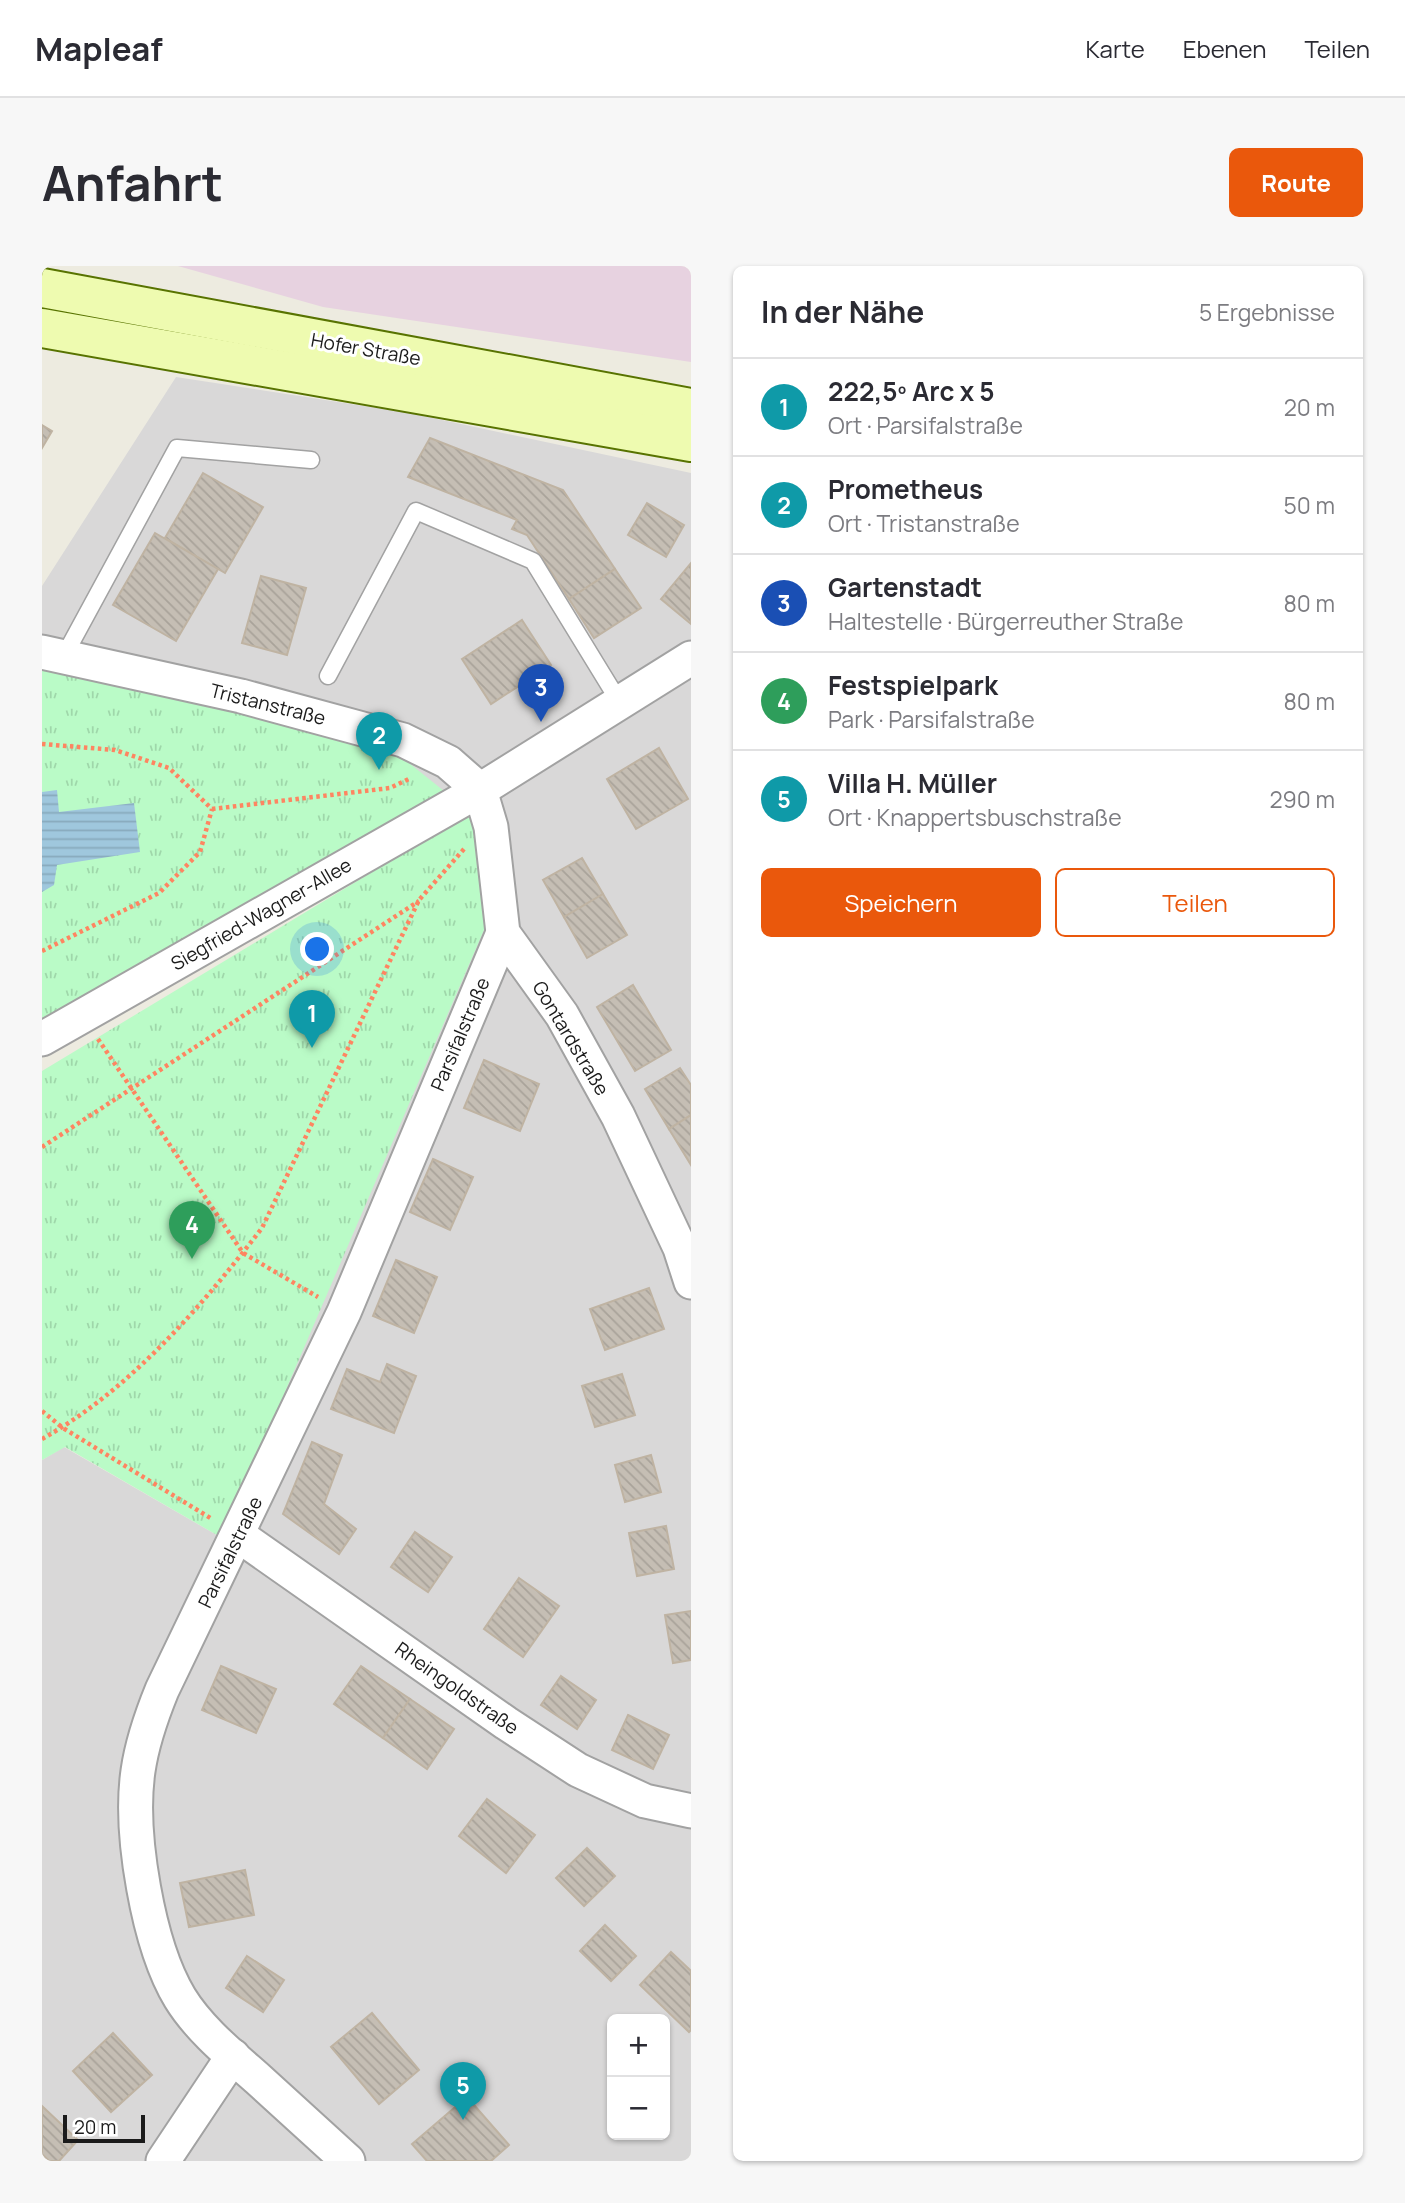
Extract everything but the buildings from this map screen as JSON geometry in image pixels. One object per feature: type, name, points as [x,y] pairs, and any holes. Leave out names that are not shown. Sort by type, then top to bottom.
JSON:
[{"type":"main road","name":"Hofer Straße","points":[[42,288],[691,408]]},
{"type":"main road","name":"Hofer Straße","points":[[42,328],[691,442]]},
{"type":"street","name":"Tristanstraße","points":[[52,655],[255,699],[403,740],[448,762],[480,790]]},
{"type":"street","name":"Siegfried-Wagner-Allee","points":[[42,1039],[480,790],[691,657]]},
{"type":"street","name":"Gontardstraße","points":[[480,790],[491,827],[503,933],[562,1015],[618,1116],[680,1248],[691,1282]]},
{"type":"street","name":"Parsifalstraße","points":[[348,2161],[233,2056],[190,2011],[170,1978],[158,1948],[140,1862],[135,1805],[138,1772],[151,1717],[344,1312],[503,933]]},
{"type":"street","name":"Rheingoldstraße","points":[[238,1535],[506,1723],[578,1770],[645,1801],[691,1811]]},
{"type":"street","points":[[163,2161],[233,2056]]},
{"type":"lane","points":[[52,655],[177,448],[311,460]]},
{"type":"lane","points":[[328,676],[416,511],[533,561],[620,703]]},
{"type":"path","points":[[42,744],[115,750],[169,768],[212,809]]},
{"type":"path","points":[[212,809],[390,788],[448,762]]},
{"type":"path","points":[[42,951],[159,893],[200,852],[212,809]]},
{"type":"path","points":[[42,1439],[63,1428],[152,1357],[262,1228],[419,900],[470,841],[491,827]]},
{"type":"path","points":[[42,1147],[419,900]]},
{"type":"path","points":[[82,1016],[243,1253],[344,1312]]},
{"type":"path","points":[[42,1411],[63,1428],[238,1535]]},
{"type":"shaded area","points":[[178,266],[691,266],[691,362],[323,307]]},
{"type":"shaded area","points":[[176,377],[409,413],[691,473],[691,2161],[42,2161],[42,1460],[64,1447],[222,1538],[470,813],[394,752],[42,664],[42,586]]},
{"type":"green space","points":[[42,664],[171,689],[394,751],[444,791],[42,1026]]},
{"type":"green space","points":[[470,813],[491,865],[493,909],[222,1538],[65,1447],[42,1460],[42,1071]]},
{"type":"water","points":[[57,790],[59,812],[134,803],[140,852],[57,865],[54,885],[42,892],[42,792]]},
{"type":"place","name":"Gartenstadt","points":[[541,722]]},
{"type":"place","name":"Prometheus","points":[[379,770]]},
{"type":"place","name":"222,5º Arc x 5","points":[[312,1048]]},
{"type":"place","name":"Festspielpark","points":[[192,1259]]},
{"type":"place","name":"Villa H. Müller","points":[[463,2120]]}]
